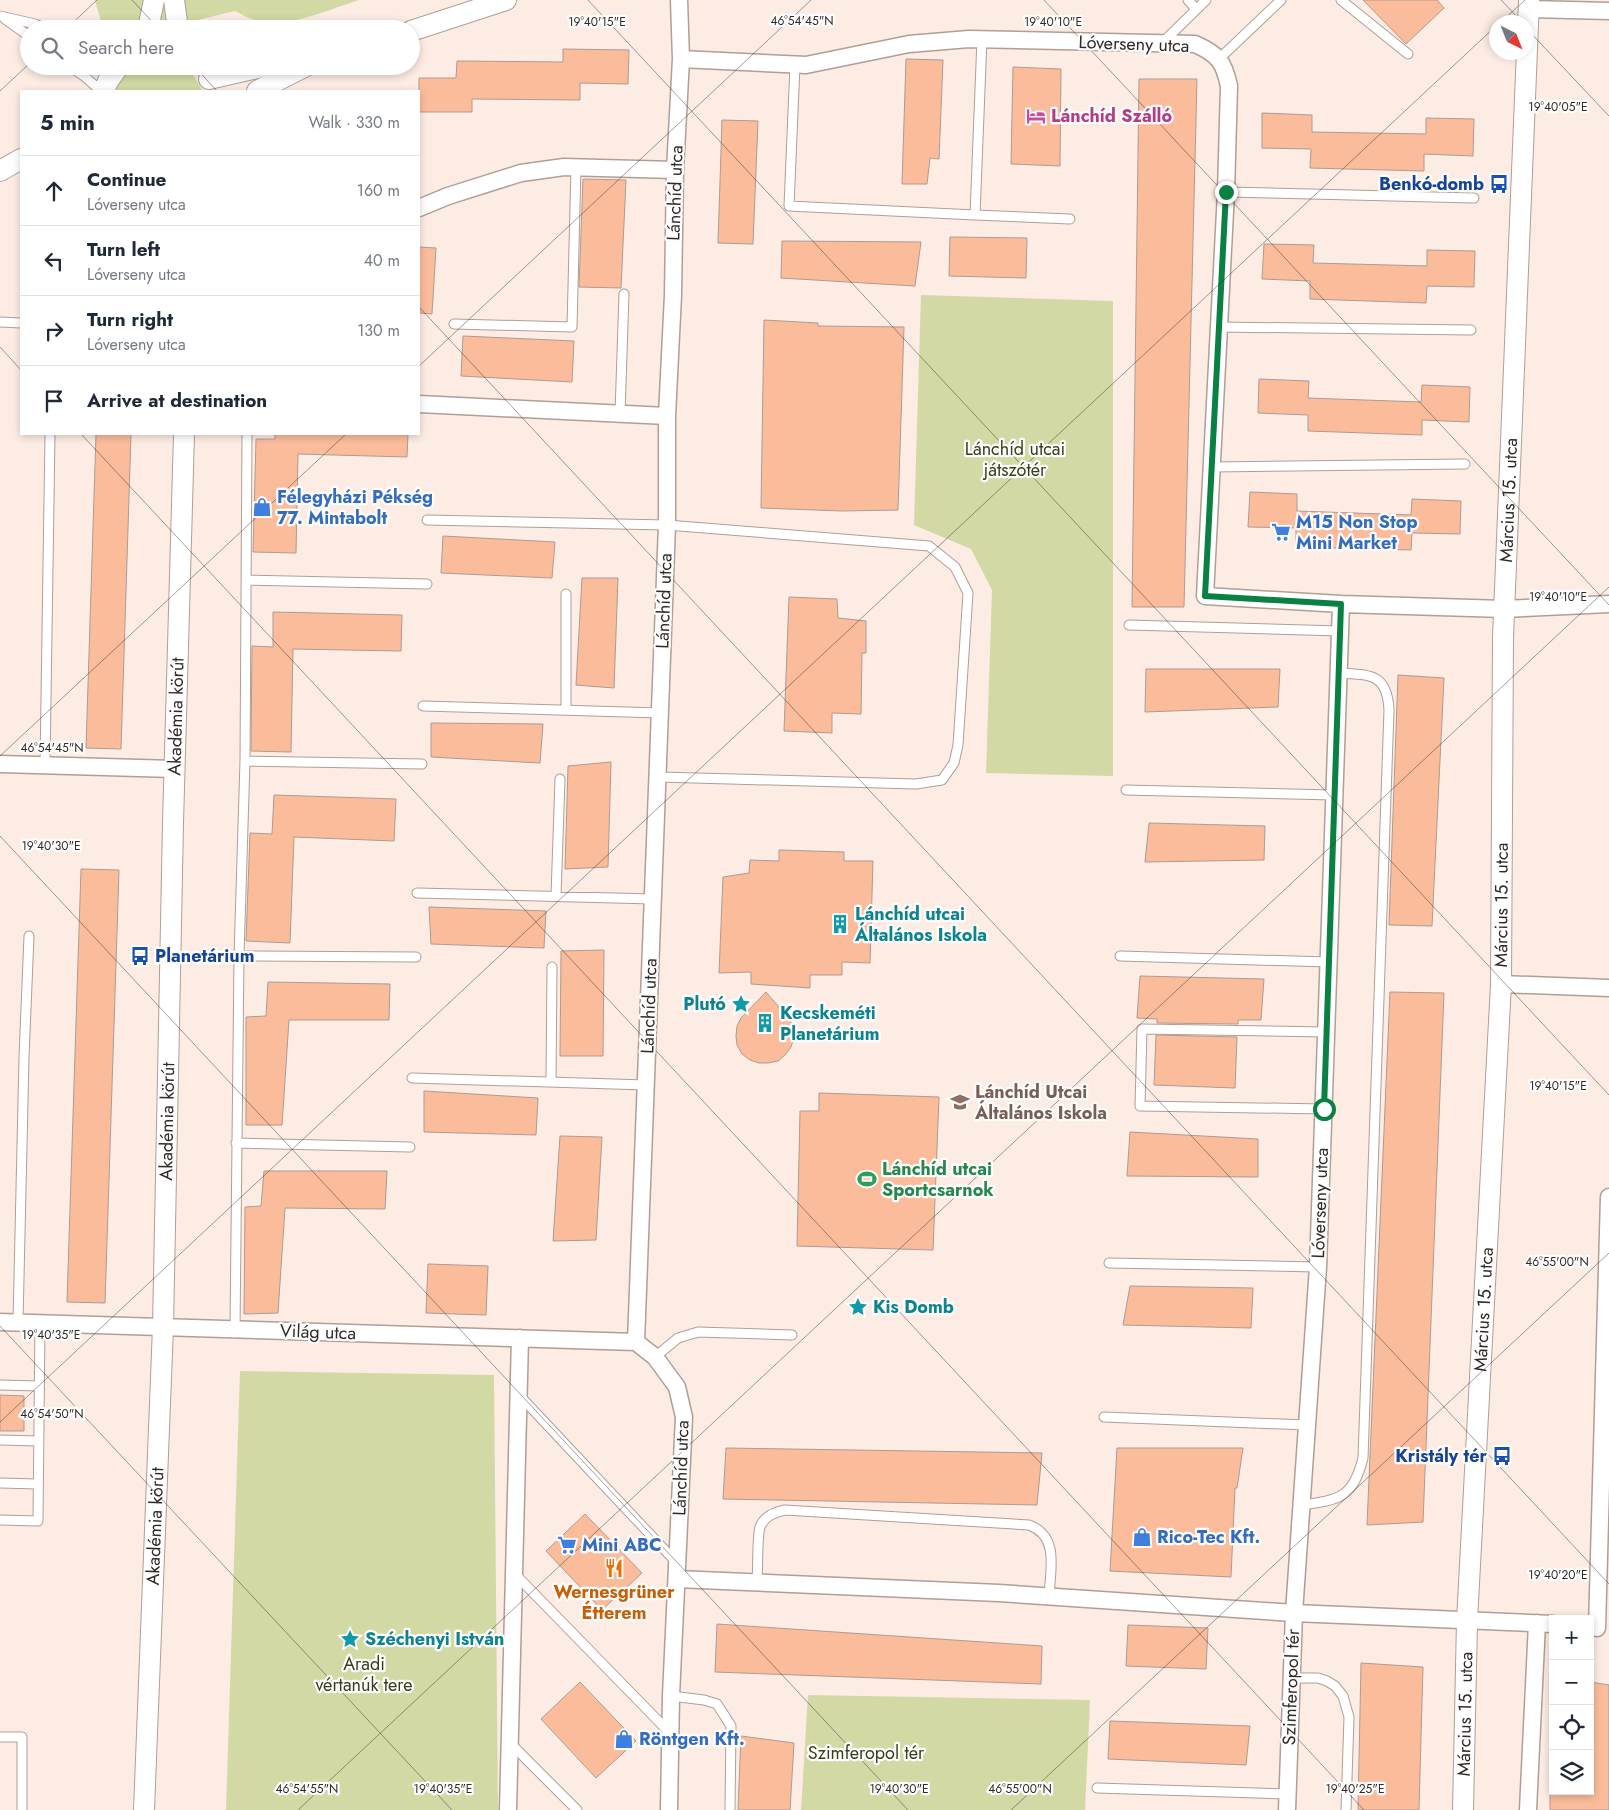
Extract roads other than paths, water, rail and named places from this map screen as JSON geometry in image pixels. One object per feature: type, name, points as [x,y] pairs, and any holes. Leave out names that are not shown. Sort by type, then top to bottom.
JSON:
[{"type":"street","points":[[150,20],[154,0]]},
{"type":"street","points":[[174,0],[177,20]]},
{"type":"street","points":[[420,28],[506,0]]},
{"type":"street","name":"Lánchíd utca","points":[[677,1571],[684,1416],[677,1387],[655,1357],[636,1342],[667,525],[667,416],[673,295],[674,170],[681,59],[679,0]]},
{"type":"street","points":[[1529,4],[1607,8]]},
{"type":"street","name":"Március 15. utca","points":[[1463,1810],[1467,1621],[1501,984],[1504,609],[1529,4]]},
{"type":"street","name":"Lóverseny utca","points":[[681,59],[806,65],[910,44],[969,39],[1195,44],[1207,49],[1219,59]]},
{"type":"street","points":[[1219,59],[1226,71],[1229,86],[1226,192],[1205,596],[1341,604],[1504,609],[1609,604]]},
{"type":"street","points":[[103,90],[112,75]]},
{"type":"street","points":[[207,79],[225,75]]},
{"type":"street","points":[[259,90],[288,75]]},
{"type":"street","points":[[0,172],[20,160]]},
{"type":"street","points":[[420,208],[448,196],[521,173],[564,167],[674,170]]},
{"type":"street","points":[[0,172],[20,168]]},
{"type":"street","points":[[420,404],[667,416]]},
{"type":"street","name":"Akadémia körút","points":[[144,1810],[163,1327],[174,769],[184,435]]},
{"type":"street","name":"Lóverseny utca","points":[[1294,1613],[1318,1267],[1341,604]]},
{"type":"street","points":[[0,764],[174,769]]},
{"type":"street","points":[[1501,984],[1609,988]]},
{"type":"street","points":[[1599,1628],[1609,1197]]},
{"type":"street","name":"Világ utca","points":[[0,1322],[636,1342]]},
{"type":"street","points":[[508,1810],[520,1338]]},
{"type":"street","points":[[669,1810],[671,1696],[677,1571]]},
{"type":"street","name":"Szimferopol tér","points":[[677,1571],[757,1583],[999,1593],[1294,1613],[1288,1802]]},
{"type":"street","points":[[1294,1613],[1545,1624],[1528,1810]]},
{"type":"lane","points":[[1188,0],[1196,9]]},
{"type":"lane","points":[[1161,44],[1206,0]]},
{"type":"lane","points":[[1219,59],[1281,0]]},
{"type":"lane","points":[[1341,0],[1408,54]]},
{"type":"lane","points":[[1,16],[20,20]]},
{"type":"lane","points":[[1,16],[20,30]]},
{"type":"lane","points":[[975,215],[982,39]]},
{"type":"lane","points":[[795,65],[789,206],[1070,219]]},
{"type":"lane","points":[[82,75],[101,90]]},
{"type":"lane","points":[[454,324],[572,327],[576,167]]},
{"type":"lane","points":[[1226,192],[1474,198]]},
{"type":"lane","points":[[620,413],[624,294]]},
{"type":"lane","points":[[0,322],[20,323]]},
{"type":"lane","points":[[1218,327],[1471,330]]},
{"type":"lane","points":[[45,765],[50,435]]},
{"type":"lane","points":[[234,1329],[239,956],[245,761],[247,435]]},
{"type":"lane","points":[[1211,466],[1465,464]]},
{"type":"lane","points":[[427,520],[667,525],[929,546],[955,567],[968,593],[958,745],[954,763],[942,780],[916,784],[658,777]]},
{"type":"lane","points":[[246,580],[427,584]]},
{"type":"lane","points":[[566,594],[566,710]]},
{"type":"lane","points":[[1128,625],[1340,631]]},
{"type":"lane","points":[[1302,1505],[1333,1500],[1344,1494],[1353,1485],[1360,1471],[1363,1458],[1389,710],[1388,696],[1384,685],[1377,678],[1368,675],[1338,673]]},
{"type":"lane","points":[[423,706],[660,713]]},
{"type":"lane","points":[[245,761],[422,764]]},
{"type":"lane","points":[[556,896],[560,779]]},
{"type":"lane","points":[[1126,790],[1333,796]]},
{"type":"lane","points":[[417,893],[653,899]]},
{"type":"lane","points":[[18,1322],[29,936]]},
{"type":"lane","points":[[239,956],[416,956]]},
{"type":"lane","points":[[1120,956],[1328,962]]},
{"type":"lane","points":[[551,1082],[552,968]]},
{"type":"lane","points":[[1324,1109],[1140,1106],[1142,1029],[1326,1032]]},
{"type":"lane","points":[[412,1078],[646,1085]]},
{"type":"lane","points":[[236,1143],[410,1147]]},
{"type":"lane","points":[[1109,1263],[1318,1267]]},
{"type":"lane","points":[[0,1520],[38,1521],[40,1323]]},
{"type":"lane","points":[[655,1357],[678,1338],[698,1332],[792,1336]]},
{"type":"lane","points":[[0,1385],[39,1386]]},
{"type":"lane","points":[[519,1395],[677,1571]]},
{"type":"lane","points":[[1104,1417],[1306,1424]]},
{"type":"lane","points":[[0,1440],[39,1442]]},
{"type":"lane","points":[[0,1483],[38,1484]]},
{"type":"lane","points":[[757,1583],[760,1527],[774,1512],[785,1510],[1029,1525],[1044,1533],[1049,1542],[1051,1552],[1049,1597]]},
{"type":"lane","points":[[515,1574],[670,1734]]},
{"type":"lane","points":[[1291,1678],[1318,1678],[1328,1681],[1343,1696],[1349,1717],[1346,1810]]},
{"type":"lane","points":[[671,1696],[704,1700],[717,1704],[731,1726],[730,1810]]},
{"type":"lane","points":[[0,1737],[22,1737],[22,1810]]},
{"type":"lane","points":[[509,1741],[577,1810]]},
{"type":"lane","points":[[1097,1788],[1288,1802]]},
{"type":"place","name":"Lánchíd Szálló","points":[[1036,116]]},
{"type":"place","name":"Benkó-domb","points":[[1499,184]]},
{"type":"place","name":"Félegyházi Pékség 77. Mintabolt","points":[[262,507]]},
{"type":"place","name":"M15 Non Stop Mini Market","points":[[1281,532]]},
{"type":"place","name":"Lánchíd utcai Általános Iskola","points":[[840,924]]},
{"type":"place","name":"Planetárium","points":[[140,956]]},
{"type":"place","name":"Plutó","points":[[741,1004]]},
{"type":"place","name":"Kecskeméti Planetárium","points":[[765,1023]]},
{"type":"place","name":"Lánchíd Utcai Általános Iskola","points":[[960,1102]]},
{"type":"place","name":"Lánchíd utcai Sportcsarnok","points":[[867,1179]]},
{"type":"place","name":"Kis Domb","points":[[858,1307]]},
{"type":"place","name":"Kristály tér","points":[[1502,1456]]},
{"type":"place","name":"Rico-Tec Kft.","points":[[1142,1537]]},
{"type":"place","name":"Mini ABC","points":[[567,1545]]},
{"type":"place","name":"Wernesgrüner Étterem","points":[[614,1568]]},
{"type":"place","name":"Széchenyi István","points":[[350,1639]]},
{"type":"place","name":"Röntgen Kft.","points":[[624,1739]]},
{"type":"park label","name":"Lánchíd utcai játszótér","points":[[1015,459]]},
{"type":"park label","name":"Aradi vértanúk tere","points":[[364,1674]]}]
